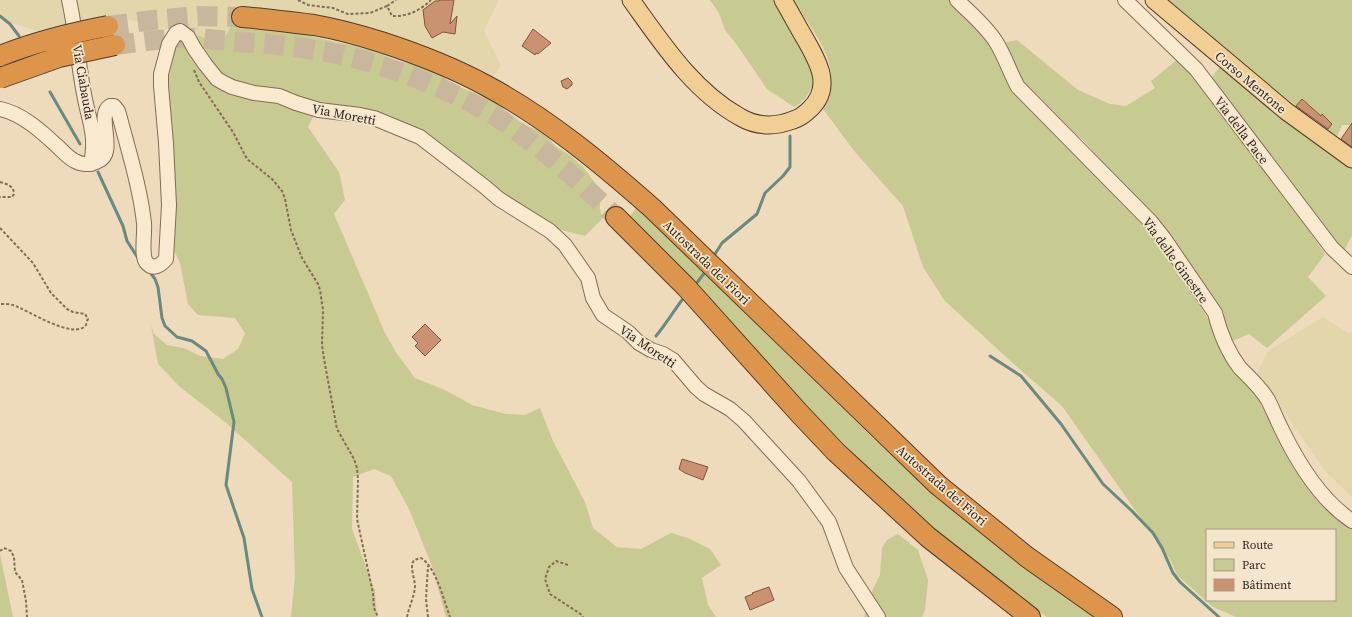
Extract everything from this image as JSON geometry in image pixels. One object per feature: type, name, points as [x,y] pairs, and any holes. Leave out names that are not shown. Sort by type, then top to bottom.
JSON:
[{"type":"highway","name":"Autostrada dei Fiori","points":[[242,17],[314,25],[403,49],[446,66],[528,110],[572,141],[652,208],[938,485],[1027,557],[1112,617]]},
{"type":"highway","points":[[0,56],[34,43],[108,26]]},
{"type":"highway","points":[[0,78],[59,57],[115,45]]},
{"type":"highway","points":[[616,217],[686,287],[836,452],[928,537],[1030,617]]},
{"type":"main road","points":[[631,0],[673,58],[686,73],[725,108],[740,118],[751,123],[762,125],[786,123],[798,119],[815,104],[820,96],[822,88],[821,68],[783,0]]},
{"type":"main road","name":"Corso Mentone","points":[[1154,0],[1286,111],[1352,159]]},
{"type":"street","name":"Via Ciabauda","points":[[69,0],[84,95],[93,132],[94,151],[91,164]]},
{"type":"street","name":"Via delle Ginestre","points":[[957,0],[982,24],[996,41],[1018,87],[1071,139],[1163,236],[1215,313],[1227,348],[1240,367],[1265,395],[1282,431],[1311,478],[1332,506],[1352,521]]},
{"type":"street","name":"Via della Pace","points":[[1125,0],[1196,69],[1332,248],[1352,267]]},
{"type":"street","name":"Via Moretti","points":[[91,164],[104,158],[106,154],[105,113],[107,108],[114,106],[118,111],[120,118],[142,205],[144,225],[144,256],[146,262],[151,266],[155,267],[161,265],[166,259],[170,205],[166,143],[160,86],[161,74],[169,44],[176,33],[180,31],[188,37],[205,64],[217,78],[232,87],[254,93],[279,96],[296,104],[319,110],[374,118],[420,137],[499,199],[550,230],[564,245],[588,278],[593,298],[603,315],[645,346],[673,360],[696,388],[730,409],[744,421],[799,481],[828,522],[846,568],[878,617]]},
{"type":"street","points":[[0,109],[27,121],[74,161],[91,164]]},
{"type":"path","points":[[298,0],[308,4],[333,8],[348,14],[370,13],[396,0]]},
{"type":"path","points":[[386,6],[392,16],[396,16],[414,12],[423,8],[431,0]]},
{"type":"path","points":[[192,66],[199,82],[233,132],[247,159],[272,179],[282,191],[292,230],[302,258],[320,290],[323,310],[322,345],[337,429],[354,459],[356,468],[358,480],[357,519],[373,593],[374,608],[378,617]]},
{"type":"path","points":[[0,182],[7,184],[12,188],[14,194],[12,197],[0,197]]},
{"type":"path","points":[[0,228],[33,263],[51,293],[68,309],[73,312],[85,314],[88,319],[86,325],[82,328],[76,329],[64,327],[40,319],[13,306],[0,304]]},
{"type":"path","points":[[0,551],[4,548],[11,551],[14,557],[15,572],[22,580],[28,617]]},
{"type":"path","points":[[406,617],[415,588],[412,567],[413,562],[416,559],[421,558],[428,565],[440,588],[450,617]]},
{"type":"path","points":[[568,565],[556,561],[548,567],[545,579],[550,594],[583,617]]},
{"type":"path","points":[[428,565],[426,599],[428,617]]},
{"type":"shaded area","points":[[0,0],[499,0],[484,31],[501,66],[491,79],[445,57],[248,22],[233,22],[227,34],[221,41],[209,40],[200,36],[125,19],[40,33],[38,31],[6,21],[0,15]]},
{"type":"shaded area","points":[[1323,317],[1348,333],[1352,332],[1352,497],[1326,472],[1257,373],[1268,351]]},
{"type":"green space","points":[[710,0],[774,0],[811,68],[814,82],[806,97],[800,103],[794,107],[767,89],[725,30],[719,13]]},
{"type":"green space","points":[[793,0],[952,0],[975,22],[1068,143],[1155,237],[1185,281],[1208,319],[1220,348],[1263,402],[1285,447],[1309,490],[1340,521],[1352,528],[1352,617],[1236,617],[1213,607],[1206,601],[1336,601],[1336,529],[1206,529],[1206,601],[1177,575],[1171,561],[1062,406],[945,301],[923,267],[903,206],[855,152],[823,109],[829,93],[831,78],[825,51]]},
{"type":"green space","points":[[1166,0],[1352,0],[1352,125],[1342,125],[1337,136],[1315,123],[1321,116],[1302,99],[1296,106],[1236,59]]},
{"type":"green space","points":[[233,22],[248,22],[371,50],[398,61],[418,65],[439,74],[455,85],[496,102],[525,125],[545,133],[555,146],[571,156],[584,168],[600,190],[600,208],[602,219],[585,236],[550,227],[395,121],[315,113],[308,127],[339,172],[345,200],[334,214],[385,333],[397,354],[415,378],[445,390],[472,405],[506,414],[525,415],[540,408],[553,441],[585,502],[593,528],[617,547],[641,549],[671,533],[688,538],[710,549],[721,565],[702,578],[708,605],[716,617],[446,617],[432,566],[409,509],[391,476],[374,469],[353,477],[352,529],[375,591],[377,617],[291,617],[295,576],[292,482],[225,422],[180,387],[158,364],[151,325],[154,334],[167,345],[184,348],[200,356],[223,359],[238,349],[245,333],[235,318],[198,315],[188,304],[180,263],[174,250],[171,230],[164,79],[176,40],[189,35],[200,36],[209,40],[221,41],[227,34]]},
{"type":"green space","points":[[1017,40],[1078,90],[1110,104],[1126,106],[1155,88],[1151,81],[1178,59],[1286,197],[1325,254],[1308,277],[1326,296],[1267,348],[1249,334],[1232,341],[1222,323],[1224,313],[1168,236],[1084,141],[1041,105],[1017,76],[1012,56],[1004,43]]},
{"type":"green space","points":[[1221,65],[1352,165],[1352,235],[1344,251],[1284,177],[1211,78]]},
{"type":"green space","points":[[636,208],[877,442],[991,541],[1064,597],[1094,617],[1047,617],[1010,591],[931,528],[824,424],[629,218]]},
{"type":"green space","points":[[898,534],[918,550],[928,580],[925,610],[922,617],[864,617],[870,595],[880,575],[882,548],[887,540]]},
{"type":"green space","points":[[0,554],[13,617],[0,617]]},
{"type":"building","points":[[454,0],[450,24],[457,16],[455,34],[443,32],[432,38],[425,26],[423,10],[435,1]]},
{"type":"building","points":[[533,29],[551,43],[535,55],[522,46]]},
{"type":"building","points":[[568,78],[572,82],[572,85],[567,89],[563,87],[561,81]]},
{"type":"building","points":[[1302,99],[1321,116],[1322,114],[1332,124],[1328,129],[1296,106]]},
{"type":"building","points":[[1352,123],[1352,147],[1341,139]]},
{"type":"building","points":[[425,324],[441,340],[425,356],[415,346],[418,343],[412,337]]},
{"type":"building","points":[[682,459],[708,467],[703,480],[679,469]]},
{"type":"building","points":[[769,587],[774,600],[750,610],[745,597]]},
{"type":"waterway","points":[[0,16],[10,24],[19,36]]},
{"type":"waterway","points":[[50,92],[80,144]]},
{"type":"waterway","points":[[715,254],[722,243],[757,214],[765,193],[790,167],[790,136]]},
{"type":"waterway","points":[[98,172],[123,226],[127,241],[140,261]]},
{"type":"waterway","points":[[149,271],[155,279],[158,287],[162,318],[165,326],[177,337],[192,341],[206,351],[226,388],[234,422],[226,485],[244,538],[252,589],[262,617]]},
{"type":"waterway","points":[[696,284],[705,272]]},
{"type":"waterway","points":[[656,336],[682,300]]},
{"type":"waterway","points":[[990,356],[1021,376],[1061,424],[1103,484],[1153,533],[1162,548],[1173,573],[1180,582],[1219,617]]},
{"type":"tunnel","points":[[108,26],[198,16],[242,17]]},
{"type":"tunnel","points":[[115,45],[177,38],[197,38],[309,49],[374,63],[418,79],[460,97],[498,118],[559,164],[616,217]]}]
